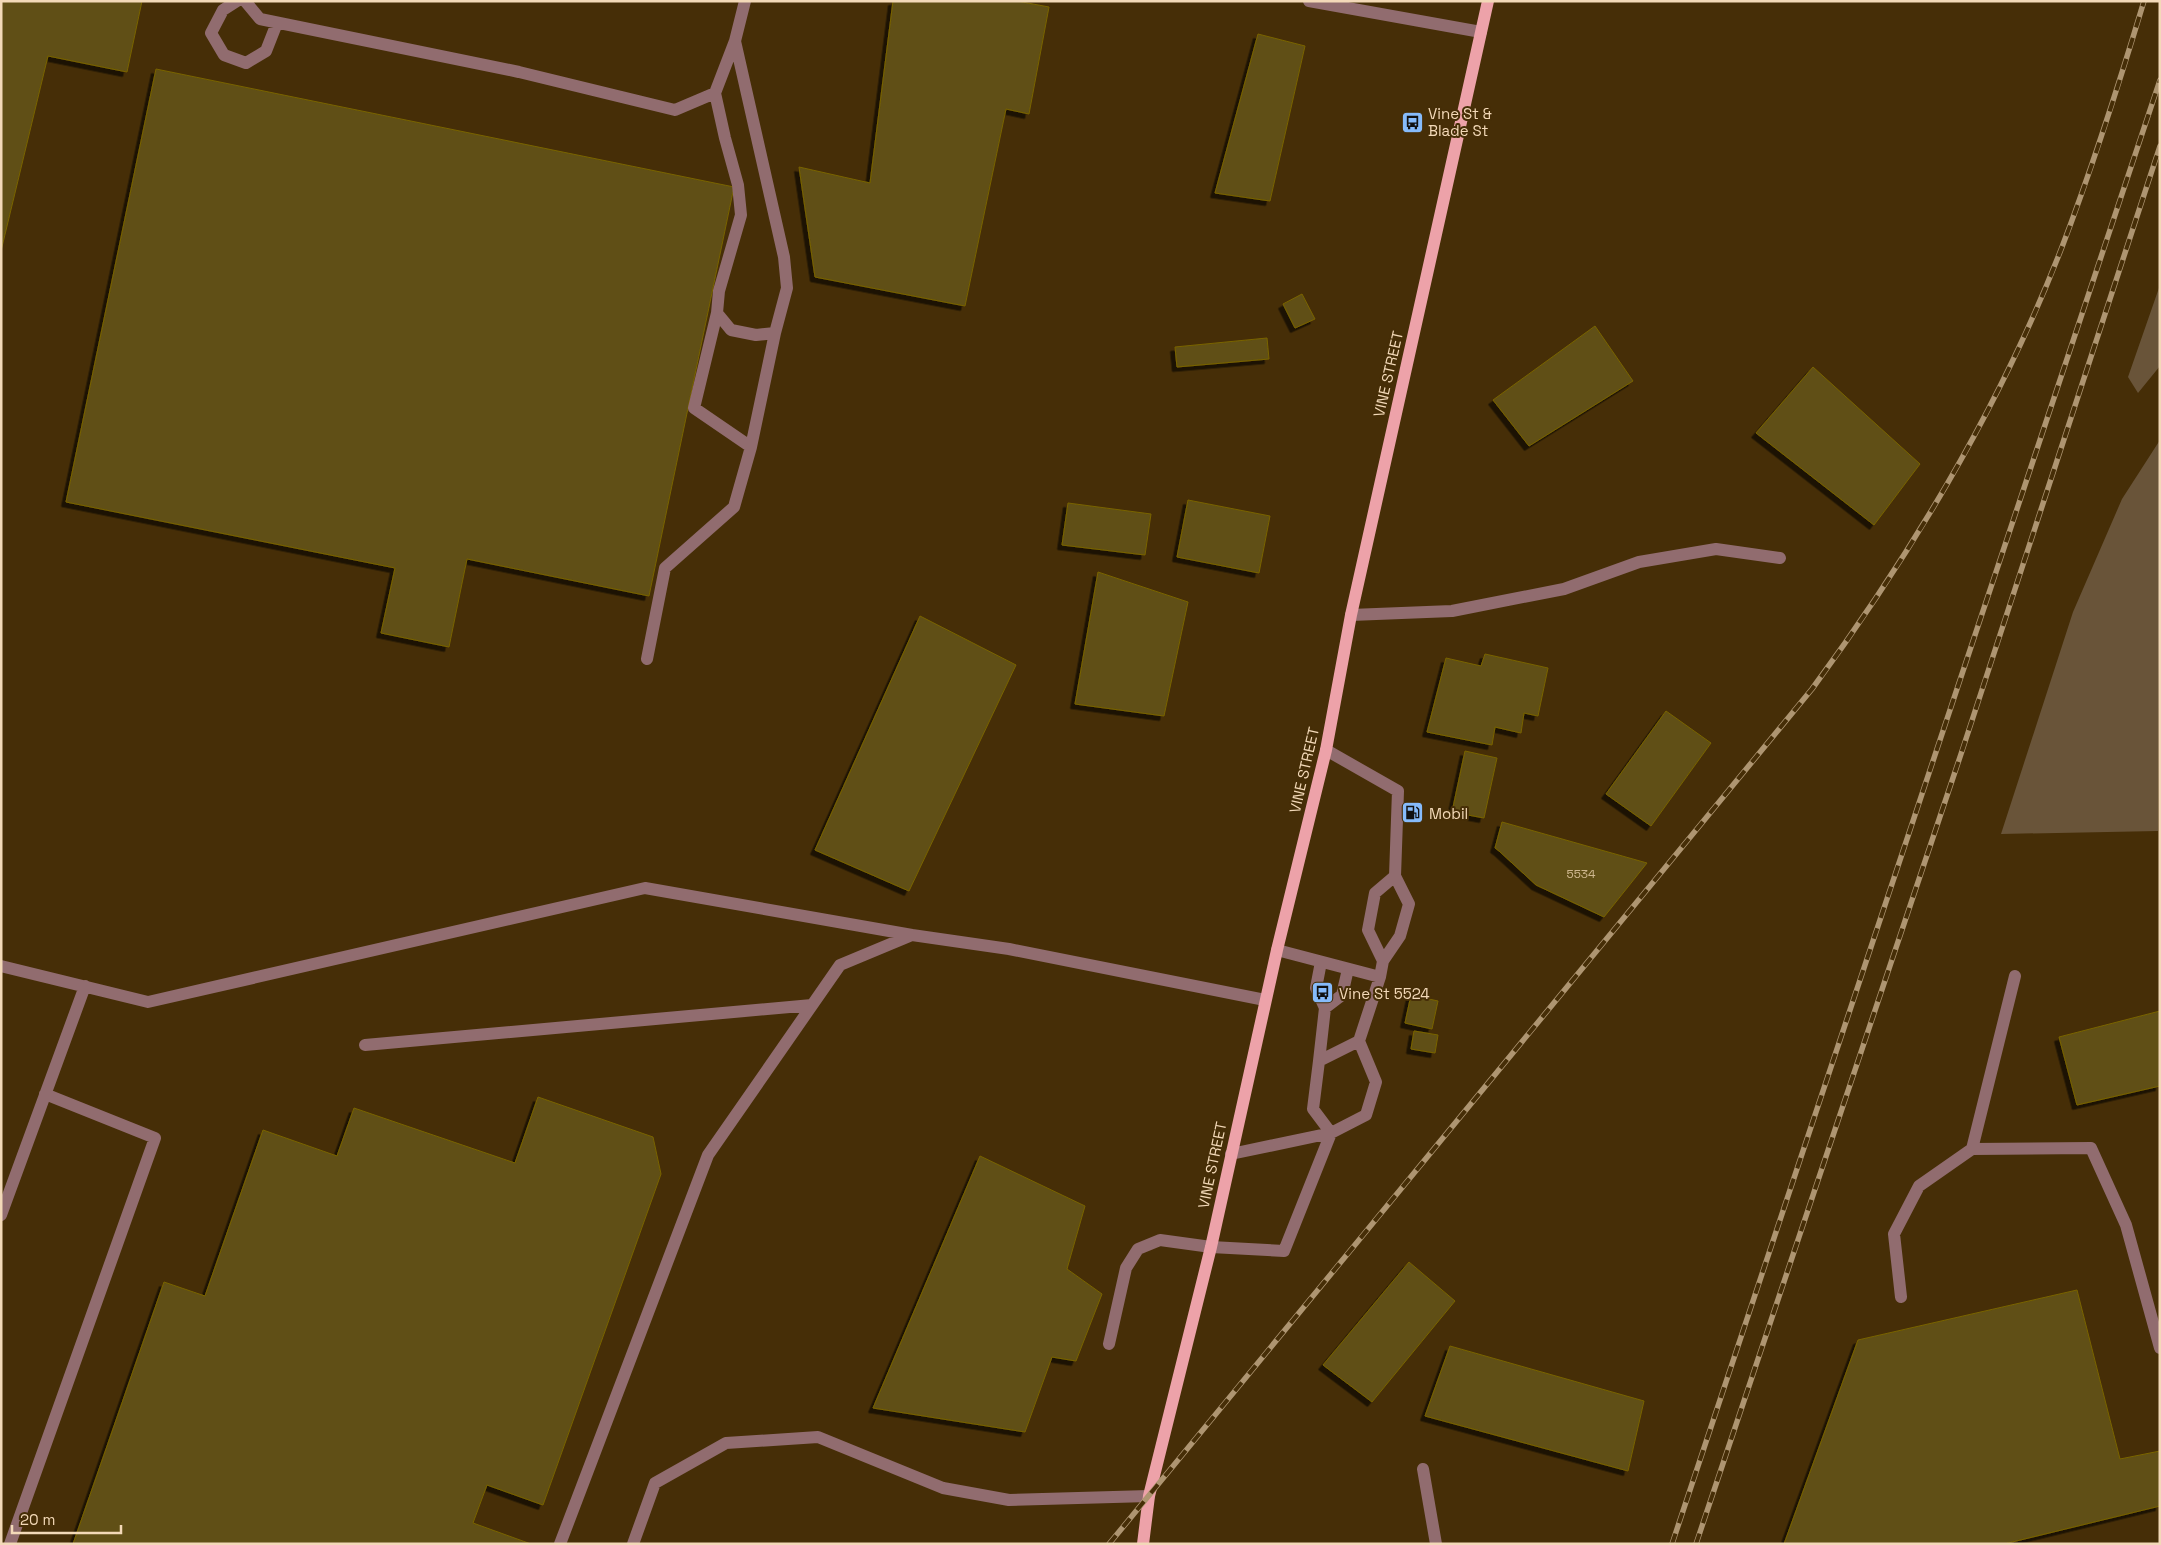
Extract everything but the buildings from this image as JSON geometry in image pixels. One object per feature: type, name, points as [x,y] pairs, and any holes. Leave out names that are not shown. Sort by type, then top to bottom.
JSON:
[{"type":"main road","name":"VINE STREET","points":[[1143,1544],[1149,1496],[1211,1247],[1265,1000],[1326,750],[1351,615],[1488,1]]},
{"type":"street","points":[[237,1],[223,10],[212,33],[224,55],[246,63],[266,51],[277,23]]},
{"type":"street","points":[[245,1],[260,19],[519,72],[675,110],[715,93]]},
{"type":"street","points":[[745,1],[735,41],[715,93],[724,138],[738,185],[741,215],[719,291],[717,313],[694,408],[751,447]]},
{"type":"street","points":[[1309,1],[1481,32]]},
{"type":"street","points":[[647,659],[665,568],[734,507],[751,447],[775,333],[787,288],[784,257],[735,41]]},
{"type":"street","points":[[717,313],[731,330],[756,335],[775,333]]},
{"type":"street","points":[[1351,615],[1452,612],[1564,588],[1639,562],[1716,549],[1780,558]]},
{"type":"street","points":[[1231,1154],[1331,1133],[1366,1115],[1376,1082],[1359,1041],[1380,977],[1383,961],[1400,936],[1409,904],[1395,876],[1398,791],[1326,750]]},
{"type":"street","points":[[1383,961],[1368,930],[1375,893],[1395,876]]},
{"type":"street","points":[[1,966],[148,1002],[645,888],[912,935],[1009,949],[1265,1000]]},
{"type":"street","points":[[560,1544],[708,1155],[840,966],[912,935]]},
{"type":"street","points":[[1277,950],[1380,977]]},
{"type":"street","points":[[1321,962],[1316,988],[1325,1008],[1313,1108],[1331,1133]]},
{"type":"street","points":[[1325,1008],[1342,995],[1348,969]]},
{"type":"street","points":[[1972,1149],[2015,976]]},
{"type":"street","points":[[1,1214],[85,986]]},
{"type":"street","points":[[365,1045],[812,1005]]},
{"type":"street","points":[[1320,1061],[1359,1041]]},
{"type":"street","points":[[10,1544],[155,1138],[45,1094]]},
{"type":"street","points":[[1110,1344],[1126,1268],[1138,1249],[1160,1240],[1211,1247],[1284,1251],[1331,1133]]},
{"type":"street","points":[[1901,1298],[1894,1234],[1919,1186],[1972,1149],[2091,1148],[2126,1225],[2160,1348]]},
{"type":"street","points":[[633,1544],[655,1483],[726,1443],[818,1437],[943,1488],[1009,1500],[1149,1496]]},
{"type":"street","points":[[1423,1469],[1436,1544]]},
{"type":"shaded area","points":[[2160,285],[2160,366],[2138,393],[2128,377]]},
{"type":"shaded area","points":[[2160,440],[2158,831],[2001,834],[2073,612],[2122,499]]},
{"type":"railway","points":[[1109,1544],[1812,689],[1885,585],[1952,476],[2011,364],[2038,306],[2084,186],[2144,1]]},
{"type":"railway","points":[[1672,1544],[2160,80]]},
{"type":"railway","points":[[1696,1544],[1962,751],[2160,146]]},
{"type":"place","name":"Vine St & Blade St","points":[[1412,122]]},
{"type":"place","name":"Mobil","points":[[1413,813]]},
{"type":"place","name":"Vine St 5524","points":[[1323,993]]}]
